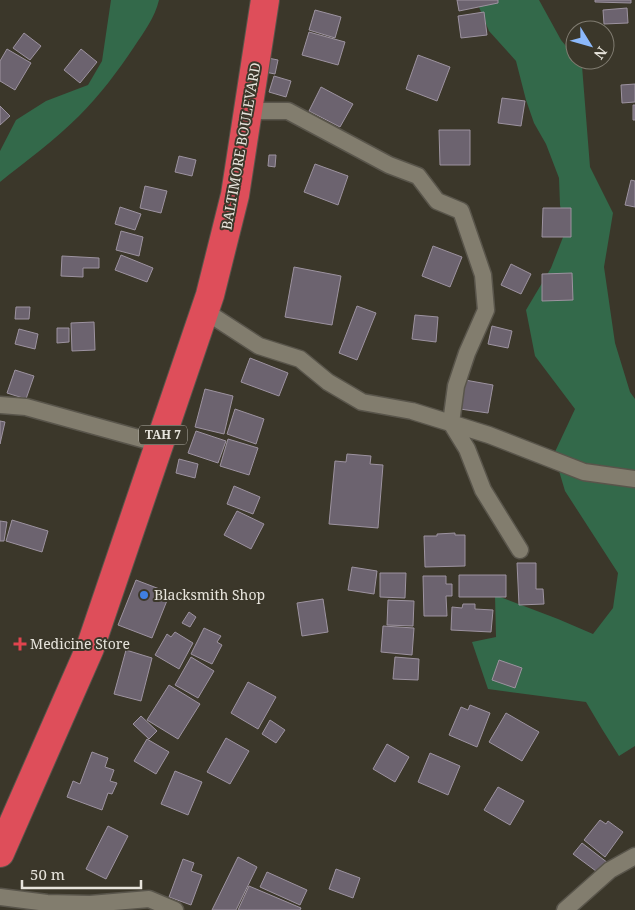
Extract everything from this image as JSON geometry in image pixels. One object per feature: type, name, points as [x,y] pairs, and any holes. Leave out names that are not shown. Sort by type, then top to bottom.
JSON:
[{"type":"highway","name":"BALTIMORE BOULEVARD","points":[[0,853],[90,648],[205,311],[235,195],[265,0]]},
{"type":"street","points":[[249,111],[288,111],[389,165],[418,176],[436,201],[462,211],[483,275],[486,310],[467,354],[456,386],[451,423],[467,449],[483,490],[520,550]]},
{"type":"street","points":[[205,311],[259,346],[300,359],[328,382],[362,402],[412,411],[451,423],[489,435],[584,472],[635,479]]},
{"type":"street","points":[[0,405],[26,407],[160,444]]},
{"type":"street","points":[[565,910],[610,870],[635,856]]},
{"type":"street","points":[[0,897],[93,907],[149,899],[175,910]]},
{"type":"green space","points":[[111,0],[159,0],[142,36],[94,100],[60,133],[0,182],[0,151],[16,120],[46,101],[88,85],[102,61]]},
{"type":"green space","points":[[479,0],[539,0],[565,45],[565,70],[582,70],[590,167],[613,213],[604,267],[615,343],[630,392],[635,399],[635,746],[619,756],[586,702],[488,689],[472,642],[496,637],[495,595],[593,634],[613,608],[618,573],[565,491],[554,454],[575,409],[535,356],[526,310],[551,268],[565,232],[560,205],[559,178],[546,144],[534,123],[516,61],[489,31],[479,7]]},
{"type":"building","points":[[457,0],[498,0],[498,3],[459,11]]},
{"type":"building","points":[[595,0],[631,0],[631,3],[595,2]]},
{"type":"building","points":[[627,8],[628,23],[615,24],[615,20],[604,20],[603,10]]},
{"type":"building","points":[[315,10],[341,17],[335,38],[309,30]]},
{"type":"building","points":[[484,12],[487,35],[461,38],[458,16]]},
{"type":"building","points":[[309,32],[345,42],[338,65],[302,55]]},
{"type":"building","points":[[24,33],[41,46],[30,60],[13,48]]},
{"type":"building","points":[[7,49],[31,63],[15,90],[0,81],[0,61]]},
{"type":"building","points":[[81,49],[97,62],[80,83],[64,70]]},
{"type":"building","points":[[418,55],[450,67],[437,101],[406,89]]},
{"type":"building","points":[[268,58],[278,60],[275,74],[265,72]]},
{"type":"building","points":[[274,76],[291,81],[286,97],[269,92]]},
{"type":"building","points":[[635,84],[635,102],[622,103],[621,85]]},
{"type":"building","points":[[321,87],[353,104],[340,127],[309,111]]},
{"type":"building","points":[[502,98],[525,101],[521,126],[498,123]]},
{"type":"building","points":[[633,105],[635,105],[635,120],[633,120]]},
{"type":"building","points":[[0,106],[10,116],[0,125]]},
{"type":"building","points":[[439,130],[470,130],[470,165],[440,165]]},
{"type":"building","points":[[269,155],[276,155],[275,167],[268,166]]},
{"type":"building","points":[[179,156],[196,160],[192,176],[175,172]]},
{"type":"building","points":[[315,164],[348,176],[338,205],[304,192]]},
{"type":"building","points":[[631,180],[635,181],[635,207],[625,205]]},
{"type":"building","points":[[145,186],[167,191],[161,213],[140,208]]},
{"type":"building","points":[[120,207],[141,214],[135,230],[115,224]]},
{"type":"building","points":[[543,208],[571,208],[571,237],[542,237]]},
{"type":"building","points":[[121,231],[143,237],[139,256],[116,250]]},
{"type":"building","points":[[433,246],[462,257],[450,287],[422,276]]},
{"type":"building","points":[[121,255],[153,268],[147,282],[115,270]]},
{"type":"building","points":[[62,256],[99,258],[99,268],[83,268],[83,277],[61,276]]},
{"type":"building","points":[[511,264],[531,274],[521,294],[501,285]]},
{"type":"building","points":[[294,267],[341,276],[332,325],[285,317]]},
{"type":"building","points":[[572,273],[573,300],[542,301],[542,274]]},
{"type":"building","points":[[357,306],[376,313],[357,360],[339,353]]},
{"type":"building","points":[[16,307],[30,307],[29,319],[15,319]]},
{"type":"building","points":[[415,315],[438,317],[436,342],[412,339]]},
{"type":"building","points":[[94,322],[95,350],[72,351],[71,323]]},
{"type":"building","points":[[492,326],[512,331],[508,348],[488,344]]},
{"type":"building","points":[[57,328],[69,328],[69,342],[57,343]]},
{"type":"building","points":[[19,329],[38,334],[35,349],[15,344]]},
{"type":"building","points":[[250,358],[288,373],[279,396],[241,382]]},
{"type":"building","points":[[15,370],[34,376],[26,399],[7,393]]},
{"type":"building","points":[[465,380],[493,385],[488,413],[460,409]]},
{"type":"building","points":[[205,389],[233,396],[224,434],[195,427]]},
{"type":"building","points":[[235,409],[264,419],[256,444],[227,434]]},
{"type":"building","points":[[0,421],[5,422],[0,444]]},
{"type":"building","points":[[196,431],[226,441],[218,463],[188,453]]},
{"type":"building","points":[[228,439],[258,448],[249,475],[220,466]]},
{"type":"building","points":[[347,454],[371,456],[370,464],[383,465],[378,528],[329,524],[335,461],[346,462]]},
{"type":"building","points":[[179,459],[198,464],[195,478],[176,473]]},
{"type":"building","points":[[234,486],[260,497],[253,514],[227,504]]},
{"type":"building","points":[[237,511],[264,524],[251,549],[224,535]]},
{"type":"building","points":[[12,520],[48,531],[42,552],[6,541]]},
{"type":"building","points":[[0,521],[7,522],[4,541],[0,541]]},
{"type":"building","points":[[455,533],[455,535],[465,535],[465,566],[425,567],[424,536]]},
{"type":"building","points":[[517,563],[536,563],[536,589],[543,589],[544,604],[519,605]]},
{"type":"building","points":[[352,567],[377,571],[374,594],[348,590]]},
{"type":"building","points":[[380,573],[406,573],[405,598],[380,597]]},
{"type":"building","points":[[459,575],[506,575],[506,597],[459,597]]},
{"type":"building","points":[[423,576],[446,576],[446,584],[452,584],[452,596],[446,596],[447,616],[424,616]]},
{"type":"building","points":[[136,580],[170,593],[152,638],[118,625]]},
{"type":"building","points":[[323,599],[328,632],[302,636],[297,603]]},
{"type":"building","points":[[388,600],[414,601],[413,626],[387,625]]},
{"type":"building","points":[[463,604],[475,604],[475,609],[493,610],[491,632],[451,630],[452,607],[462,608]]},
{"type":"building","points":[[189,612],[196,617],[190,627],[182,623]]},
{"type":"building","points":[[383,626],[414,628],[412,655],[381,652]]},
{"type":"building","points":[[204,628],[221,636],[217,642],[222,645],[212,664],[191,654]]},
{"type":"building","points":[[175,632],[193,643],[179,669],[155,655],[167,634],[171,637]]},
{"type":"building","points":[[126,650],[152,658],[141,701],[114,694]]},
{"type":"building","points":[[191,657],[214,671],[198,698],[175,685]]},
{"type":"building","points":[[395,657],[419,659],[418,680],[393,679]]},
{"type":"building","points":[[499,660],[522,668],[515,688],[492,680]]},
{"type":"building","points":[[248,682],[276,697],[258,729],[231,713]]},
{"type":"building","points":[[169,685],[200,704],[178,739],[147,720]]},
{"type":"building","points":[[470,705],[490,713],[477,747],[449,735],[461,707],[468,710]]},
{"type":"building","points":[[506,713],[539,732],[522,761],[489,742]]},
{"type":"building","points":[[141,716],[157,731],[149,739],[133,724]]},
{"type":"building","points":[[270,720],[285,730],[276,743],[262,734]]},
{"type":"building","points":[[226,738],[249,751],[230,784],[207,772]]},
{"type":"building","points":[[147,739],[169,752],[156,774],[134,761]]},
{"type":"building","points":[[387,744],[409,757],[395,782],[373,769]]},
{"type":"building","points":[[92,752],[108,758],[105,767],[114,770],[110,781],[117,783],[112,794],[108,793],[102,810],[67,797],[73,781],[80,784]]},
{"type":"building","points":[[430,753],[460,766],[448,795],[418,782]]},
{"type":"building","points":[[175,771],[202,782],[188,815],[161,804]]},
{"type":"building","points":[[498,787],[524,801],[510,825],[484,810]]},
{"type":"building","points":[[600,820],[606,824],[608,821],[623,832],[605,857],[584,840]]},
{"type":"building","points":[[108,826],[128,836],[106,879],[86,869]]},
{"type":"building","points":[[582,843],[608,863],[600,874],[573,854]]},
{"type":"building","points":[[238,857],[257,867],[236,910],[212,910]]},
{"type":"building","points":[[183,859],[194,863],[191,871],[202,875],[191,905],[169,897]]},
{"type":"building","points":[[336,869],[360,878],[353,898],[329,889]]},
{"type":"building","points":[[267,872],[307,890],[300,905],[260,887]]},
{"type":"building","points":[[249,886],[301,908],[300,910],[238,910]]},
{"type":"place","name":"Blacksmith Shop","points":[[144,595]]},
{"type":"place","name":"Medicine Store","points":[[20,644]]}]
